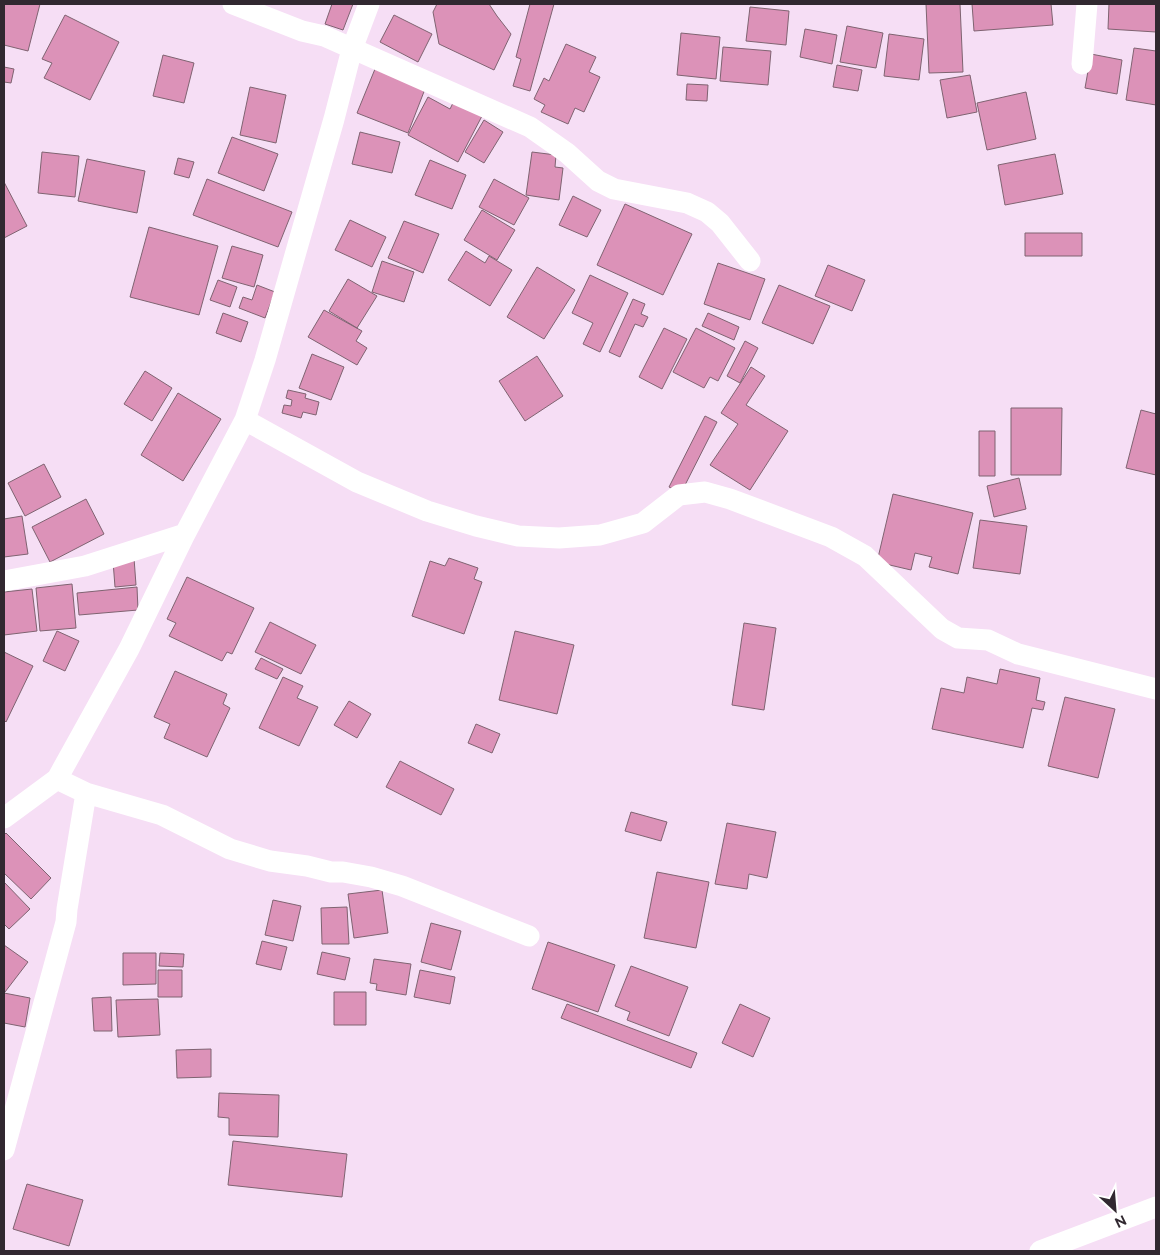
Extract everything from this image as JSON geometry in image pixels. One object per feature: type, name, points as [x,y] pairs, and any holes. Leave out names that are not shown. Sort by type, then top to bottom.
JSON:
[{"type":"street","points":[[233,4],[302,31],[324,36],[530,127],[567,153],[598,181],[614,190],[687,203],[707,212],[720,223],[750,261]]},
{"type":"street","points":[[4,818],[57,779],[129,649],[186,534],[246,420],[334,119],[352,49],[369,4]]},
{"type":"street","points":[[1082,64],[1087,4]]},
{"type":"street","points":[[246,420],[357,482],[427,511],[518,536],[559,538],[600,535],[643,523],[679,495],[705,492],[730,499],[831,537],[865,556],[942,629],[958,638],[988,640],[1018,654],[1156,689]]},
{"type":"street","points":[[4,581],[85,566],[186,534]]},
{"type":"street","points":[[57,779],[86,793],[162,815],[230,849],[270,861],[379,879],[402,886],[529,936]]},
{"type":"street","points":[[4,1150],[66,922],[66,909],[86,793]]},
{"type":"street","points":[[1040,1251],[1156,1207]]},
{"type":"building","points":[[4,4],[40,4],[28,51],[4,45]]},
{"type":"building","points":[[332,4],[353,4],[343,30],[325,24]]},
{"type":"building","points":[[437,4],[489,4],[511,34],[494,70],[439,44],[433,12]]},
{"type":"building","points":[[530,4],[554,4],[530,91],[513,86],[521,59],[516,57]]},
{"type":"building","points":[[926,4],[960,4],[963,72],[929,73]]},
{"type":"building","points":[[972,4],[1051,4],[1053,25],[974,31]]},
{"type":"building","points":[[1109,4],[1156,4],[1156,32],[1108,29]]},
{"type":"building","points":[[750,7],[789,11],[786,45],[746,41]]},
{"type":"building","points":[[65,15],[119,42],[90,100],[44,78],[52,63],[42,59]]},
{"type":"building","points":[[394,15],[432,34],[418,62],[380,42]]},
{"type":"building","points":[[847,26],[883,33],[876,68],[840,62]]},
{"type":"building","points":[[805,29],[837,35],[832,64],[800,57]]},
{"type":"building","points":[[681,33],[720,37],[716,79],[677,75]]},
{"type":"building","points":[[889,34],[924,39],[919,80],[884,76]]},
{"type":"building","points":[[566,44],[596,57],[589,72],[600,77],[584,112],[575,108],[568,124],[541,112],[545,105],[534,99],[544,78],[549,81]]},
{"type":"building","points":[[723,47],[771,51],[768,85],[720,81]]},
{"type":"building","points":[[1134,48],[1156,51],[1156,105],[1126,100]]},
{"type":"building","points":[[1091,54],[1122,60],[1117,94],[1085,88]]},
{"type":"building","points":[[163,55],[194,63],[184,103],[153,96]]},
{"type":"building","points":[[837,65],[862,70],[858,91],[833,87]]},
{"type":"building","points":[[4,67],[14,69],[11,83],[4,82]]},
{"type":"building","points":[[375,69],[425,89],[408,133],[357,113]]},
{"type":"building","points":[[970,75],[977,112],[947,118],[940,80]]},
{"type":"building","points":[[687,84],[708,85],[707,101],[686,100]]},
{"type":"building","points":[[250,87],[286,95],[276,143],[240,135]]},
{"type":"building","points":[[1026,92],[1036,139],[987,150],[977,103]]},
{"type":"building","points":[[428,97],[450,109],[454,101],[482,116],[458,162],[408,135]]},
{"type":"building","points":[[484,120],[503,132],[484,163],[465,152]]},
{"type":"building","points":[[360,132],[400,142],[392,173],[352,164]]},
{"type":"building","points":[[232,137],[278,154],[264,191],[218,173]]},
{"type":"building","points":[[42,152],[79,156],[75,197],[38,193]]},
{"type":"building","points":[[532,152],[556,155],[555,167],[563,168],[559,200],[526,195]]},
{"type":"building","points":[[1055,154],[1063,194],[1005,205],[998,165]]},
{"type":"building","points":[[178,158],[194,162],[189,178],[174,174]]},
{"type":"building","points":[[87,159],[145,171],[137,213],[78,201]]},
{"type":"building","points":[[430,160],[466,175],[452,209],[415,195]]},
{"type":"building","points":[[207,179],[292,212],[278,247],[193,215]]},
{"type":"building","points":[[494,179],[529,198],[514,225],[479,207]]},
{"type":"building","points":[[4,182],[27,226],[4,238]]},
{"type":"building","points":[[573,196],[601,210],[587,237],[559,225]]},
{"type":"building","points":[[625,204],[692,234],[663,295],[597,265]]},
{"type":"building","points":[[482,210],[515,230],[497,260],[464,240]]},
{"type":"building","points":[[350,220],[386,237],[372,267],[335,250]]},
{"type":"building","points":[[404,221],[439,234],[423,273],[388,258]]},
{"type":"building","points":[[149,227],[218,246],[199,315],[130,297]]},
{"type":"building","points":[[1025,233],[1082,233],[1082,256],[1025,256]]},
{"type":"building","points":[[232,246],[263,255],[254,287],[222,278]]},
{"type":"building","points":[[466,251],[485,263],[489,256],[512,270],[490,306],[448,280]]},
{"type":"building","points":[[382,261],[414,272],[404,302],[372,292]]},
{"type":"building","points":[[718,263],[765,279],[750,320],[704,304]]},
{"type":"building","points":[[828,265],[865,280],[852,311],[815,296]]},
{"type":"building","points":[[537,267],[575,290],[544,339],[507,317]]},
{"type":"building","points":[[590,275],[628,293],[600,352],[583,344],[593,323],[572,313]]},
{"type":"building","points":[[348,279],[377,296],[357,328],[329,311]]},
{"type":"building","points":[[218,280],[237,287],[230,307],[210,300]]},
{"type":"building","points":[[257,285],[275,292],[265,318],[239,308],[243,297],[252,300]]},
{"type":"building","points":[[779,285],[830,306],[813,344],[762,323]]},
{"type":"building","points":[[633,299],[645,304],[641,314],[648,317],[643,327],[635,324],[620,357],[609,352]]},
{"type":"building","points":[[324,310],[362,331],[356,341],[367,348],[357,365],[308,337]]},
{"type":"building","points":[[223,313],[248,322],[241,342],[216,333]]},
{"type":"building","points":[[708,313],[739,327],[734,340],[702,326]]},
{"type":"building","points":[[664,328],[687,339],[662,389],[639,377]]},
{"type":"building","points":[[696,328],[735,348],[718,381],[710,377],[704,388],[673,372]]},
{"type":"building","points":[[745,341],[758,348],[740,383],[727,376]]},
{"type":"building","points":[[312,354],[344,367],[331,400],[299,388]]},
{"type":"building","points":[[537,356],[563,396],[525,421],[499,381]]},
{"type":"building","points":[[751,367],[765,376],[746,405],[788,431],[750,490],[710,465],[738,424],[721,413]]},
{"type":"building","points":[[145,371],[172,388],[152,421],[124,404]]},
{"type":"building","points":[[288,390],[306,394],[305,398],[319,402],[316,415],[303,412],[301,418],[282,413],[284,405],[291,406],[292,400],[286,398]]},
{"type":"building","points":[[178,393],[221,419],[183,481],[141,455]]},
{"type":"building","points":[[1011,408],[1062,408],[1061,475],[1011,475]]},
{"type":"building","points":[[1141,410],[1156,414],[1156,475],[1126,468]]},
{"type":"building","points":[[705,416],[717,422],[681,493],[669,487]]},
{"type":"building","points":[[979,431],[995,431],[995,476],[979,476]]},
{"type":"building","points":[[44,464],[61,497],[25,516],[8,483]]},
{"type":"building","points":[[1019,478],[1026,509],[994,517],[987,486]]},
{"type":"building","points":[[893,494],[973,513],[958,574],[929,567],[932,557],[915,553],[911,570],[877,562]]},
{"type":"building","points":[[86,499],[104,534],[50,562],[32,527]]},
{"type":"building","points":[[22,516],[28,554],[4,557],[4,519]]},
{"type":"building","points":[[980,520],[1027,526],[1020,574],[973,568]]},
{"type":"building","points":[[134,558],[136,585],[115,587],[113,561]]},
{"type":"building","points":[[449,558],[478,568],[474,579],[482,582],[464,634],[412,616],[430,561],[445,566]]},
{"type":"building","points":[[187,577],[254,608],[232,654],[227,652],[222,661],[169,636],[176,623],[167,619]]},
{"type":"building","points":[[72,584],[76,628],[40,631],[36,588]]},
{"type":"building","points":[[137,587],[138,610],[79,615],[77,593]]},
{"type":"building","points":[[32,589],[37,631],[4,635],[4,592]]},
{"type":"building","points":[[270,622],[316,645],[301,674],[255,652]]},
{"type":"building","points":[[744,623],[776,628],[764,710],[732,705]]},
{"type":"building","points":[[57,631],[79,641],[65,671],[43,661]]},
{"type":"building","points":[[515,631],[574,645],[557,714],[499,700]]},
{"type":"building","points":[[4,652],[33,666],[6,722],[4,720]]},
{"type":"building","points":[[261,658],[283,669],[277,679],[255,669]]},
{"type":"building","points":[[1000,669],[1040,678],[1036,700],[1045,702],[1043,710],[1032,708],[1023,748],[932,729],[941,688],[964,693],[967,677],[997,684]]},
{"type":"building","points":[[175,671],[227,694],[223,704],[230,708],[207,757],[164,738],[170,724],[154,717]]},
{"type":"building","points":[[283,677],[303,686],[297,698],[318,707],[299,746],[259,728]]},
{"type":"building","points":[[1065,697],[1115,709],[1098,778],[1048,766]]},
{"type":"building","points":[[349,701],[371,714],[357,738],[334,725]]},
{"type":"building","points":[[476,724],[500,734],[492,753],[468,743]]},
{"type":"building","points":[[400,761],[454,789],[441,815],[386,787]]},
{"type":"building","points":[[631,812],[667,822],[661,841],[625,831]]},
{"type":"building","points":[[727,823],[776,832],[767,878],[749,874],[747,889],[715,884]]},
{"type":"building","points":[[6,833],[51,878],[31,899],[4,873],[4,835]]},
{"type":"building","points":[[657,872],[709,882],[696,948],[644,938]]},
{"type":"building","points":[[4,882],[30,909],[9,929],[4,924]]},
{"type":"building","points":[[382,890],[388,933],[354,938],[348,894]]},
{"type":"building","points":[[273,900],[301,906],[293,941],[265,935]]},
{"type":"building","points":[[347,907],[349,944],[322,944],[321,908]]},
{"type":"building","points":[[431,923],[461,931],[451,970],[421,962]]},
{"type":"building","points":[[262,941],[287,947],[281,970],[256,964]]},
{"type":"building","points":[[548,942],[615,965],[598,1012],[532,989]]},
{"type":"building","points":[[4,945],[28,962],[5,992],[4,991]]},
{"type":"building","points":[[322,952],[350,958],[345,980],[317,974]]},
{"type":"building","points":[[123,953],[156,953],[156,984],[123,985]]},
{"type":"building","points":[[160,953],[184,954],[183,967],[159,966]]},
{"type":"building","points":[[374,959],[411,964],[406,995],[376,990],[377,984],[370,983]]},
{"type":"building","points":[[631,966],[688,987],[669,1036],[627,1020],[630,1012],[615,1006]]},
{"type":"building","points":[[158,970],[182,970],[182,997],[158,997]]},
{"type":"building","points":[[420,970],[455,977],[450,1004],[414,997]]},
{"type":"building","points":[[334,992],[366,992],[366,1025],[334,1025]]},
{"type":"building","points":[[4,993],[30,998],[25,1027],[4,1023]]},
{"type":"building","points":[[111,997],[112,1031],[94,1031],[92,998]]},
{"type":"building","points":[[158,999],[160,1035],[118,1037],[116,1000]]},
{"type":"building","points":[[567,1004],[697,1053],[691,1068],[561,1018]]},
{"type":"building","points":[[740,1004],[770,1018],[753,1057],[722,1043]]},
{"type":"building","points":[[211,1049],[211,1077],[177,1078],[176,1050]]},
{"type":"building","points":[[219,1093],[279,1095],[278,1137],[229,1135],[229,1118],[218,1117]]},
{"type":"building","points":[[233,1141],[347,1154],[342,1197],[228,1185]]},
{"type":"building","points":[[27,1184],[83,1200],[69,1246],[13,1229]]}]
